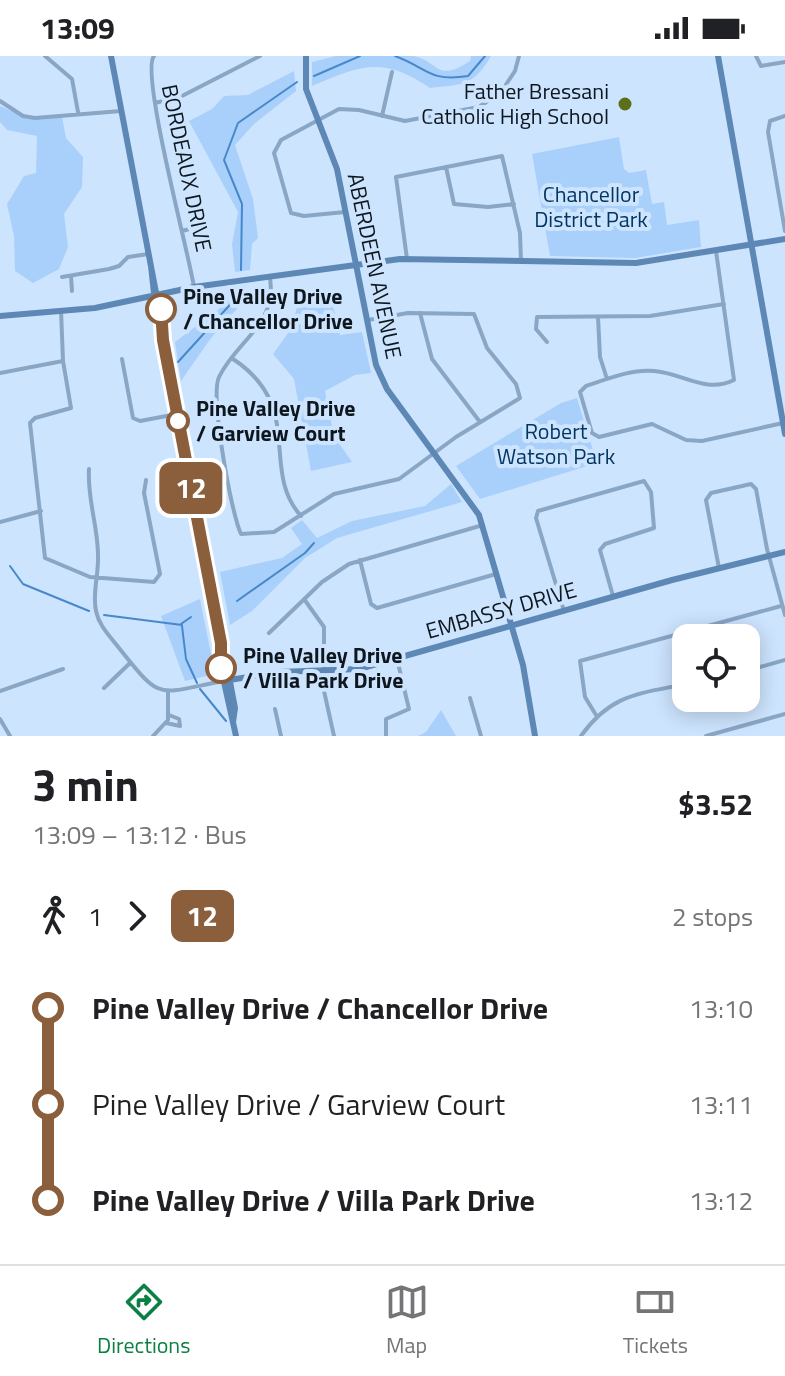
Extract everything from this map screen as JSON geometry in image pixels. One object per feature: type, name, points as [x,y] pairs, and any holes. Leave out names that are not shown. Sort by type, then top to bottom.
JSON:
[{"type":"street","points":[[45,56],[72,79],[78,112]]},
{"type":"street","points":[[111,56],[221,643],[218,655],[236,736]]},
{"type":"street","name":"BORDEAUX DRIVE","points":[[154,56],[150,63],[155,103],[194,287]]},
{"type":"street","points":[[155,103],[180,97],[260,56]]},
{"type":"street","name":"ABERDEEN AVENUE","points":[[306,56],[306,89],[337,169],[373,358],[383,383],[469,496],[483,525],[512,626],[535,736]]},
{"type":"street","points":[[345,212],[295,216],[290,211],[275,148],[318,119],[349,108],[405,121],[479,107],[501,92],[515,71],[519,56]]},
{"type":"street","points":[[718,56],[785,434]]},
{"type":"street","points":[[756,56],[761,66],[785,62]]},
{"type":"street","points":[[382,116],[392,72]]},
{"type":"street","points":[[0,101],[29,117],[121,111]]},
{"type":"street","points":[[785,116],[768,124],[785,231]]},
{"type":"street","points":[[407,259],[396,177],[502,156],[514,204],[521,261]]},
{"type":"street","points":[[446,167],[454,204],[514,204]]},
{"type":"street","points":[[778,189],[785,186]]},
{"type":"street","points":[[182,231],[208,224]]},
{"type":"street","points":[[0,316],[95,308],[194,287],[355,264],[407,259],[636,263],[785,239]]},
{"type":"street","points":[[716,251],[736,374],[732,382],[703,386],[655,371],[607,379],[581,389],[588,424],[595,437],[652,424],[695,442],[784,423]]},
{"type":"street","points":[[62,277],[119,266],[128,257],[148,254]]},
{"type":"street","points":[[71,276],[72,291]]},
{"type":"street","points":[[270,276],[271,307],[219,378],[214,399],[239,531],[244,535],[274,532],[334,494],[399,479],[435,452],[517,400],[519,389],[487,348],[477,316],[420,313],[366,320]]},
{"type":"street","points":[[547,342],[536,329],[537,317],[650,316],[724,304]]},
{"type":"street","points":[[61,310],[63,361],[71,410],[35,418],[30,423],[45,558],[97,578],[143,584],[159,578],[144,493],[146,480]]},
{"type":"street","points":[[420,313],[432,359],[480,422]]},
{"type":"street","points":[[598,317],[600,357],[607,379]]},
{"type":"street","points":[[122,359],[133,418]]},
{"type":"street","points":[[233,359],[256,375],[269,392],[288,493],[301,516]]},
{"type":"street","points":[[0,373],[63,361]]},
{"type":"street","points":[[133,418],[140,421],[177,414]]},
{"type":"street","points":[[126,426],[133,418]]},
{"type":"street","points":[[89,469],[91,513],[98,553],[95,604],[99,620],[148,684],[168,691],[226,681]]},
{"type":"street","points":[[564,611],[536,518],[538,511],[644,481],[651,492],[654,528],[605,544],[600,550],[613,597]]},
{"type":"street","points":[[719,569],[706,500],[711,493],[754,485],[768,556],[785,615]]},
{"type":"street","points":[[0,522],[41,511]]},
{"type":"street","points":[[269,633],[332,574],[360,560],[483,525]]},
{"type":"street","name":"EMBASSY DRIVE","points":[[226,681],[279,672],[351,671],[785,552]]},
{"type":"street","points":[[360,560],[371,604],[377,608],[497,574]]},
{"type":"street","points":[[304,599],[324,627],[324,691],[334,736]]},
{"type":"street","points":[[596,715],[585,697],[580,661],[781,606]]},
{"type":"street","points":[[386,736],[386,719],[409,709],[397,659]]},
{"type":"street","points":[[760,667],[785,660]]},
{"type":"street","points":[[104,688],[130,663]]},
{"type":"street","points":[[0,691],[63,669]]},
{"type":"street","points":[[581,736],[596,715],[623,699],[672,687]]},
{"type":"street","points":[[153,736],[166,723],[169,715],[168,691]]},
{"type":"street","points":[[470,698],[481,736]]},
{"type":"street","points":[[275,709],[281,736]]},
{"type":"street","points":[[706,736],[785,714]]},
{"type":"street","points":[[166,723],[180,726],[179,719],[169,715]]},
{"type":"street","points":[[0,719],[10,736]]},
{"type":"green space","points":[[336,56],[413,56],[443,71],[459,68],[470,61],[471,56],[491,56],[479,74],[451,86],[430,88],[398,71],[372,67],[345,73],[312,86],[312,62]]},
{"type":"green space","points":[[294,71],[296,91],[254,124],[235,145],[253,199],[258,238],[252,244],[250,270],[235,272],[232,244],[238,212],[189,121],[212,109],[224,96],[248,95]]},
{"type":"green space","points":[[0,106],[31,119],[62,117],[66,138],[83,157],[82,187],[64,214],[68,247],[59,269],[33,283],[15,271],[14,236],[7,204],[24,176],[36,173],[37,136],[7,130],[0,122]]},
{"type":"green space","name":"Chancellor District Park","points":[[619,137],[624,169],[629,173],[646,170],[652,204],[664,202],[667,225],[699,220],[701,247],[635,258],[550,256],[532,154]]},
{"type":"green space","points":[[246,285],[244,301],[211,338],[181,381],[175,342],[228,302],[237,287]]},
{"type":"green space","points":[[331,298],[340,335],[362,332],[371,373],[355,375],[325,391],[334,436],[352,462],[311,471],[294,379],[273,354],[291,329],[299,299]]},
{"type":"green space","name":"Robert Watson Park","points":[[577,398],[597,463],[480,499],[456,466],[561,403]]},
{"type":"green space","points":[[451,484],[462,502],[337,538],[305,558],[252,611],[230,625],[220,572],[282,558],[302,544],[291,528],[302,520],[317,538],[352,521],[425,506]]},
{"type":"green space","points":[[200,599],[215,674],[185,681],[161,616]]},
{"type":"green space","points":[[441,710],[456,736],[418,736],[426,732]]},
{"type":"waterway","points":[[314,76],[360,56]]},
{"type":"waterway","points":[[395,56],[444,77],[468,76],[485,56]]},
{"type":"waterway","points":[[241,270],[242,204],[224,160],[238,123],[297,82]]},
{"type":"waterway","points":[[178,362],[237,297],[240,288]]},
{"type":"waterway","points":[[237,601],[305,553],[314,543]]},
{"type":"waterway","points":[[10,566],[23,584],[89,611]]},
{"type":"waterway","points":[[104,615],[182,625]]},
{"type":"waterway","points":[[181,624],[191,617]]},
{"type":"waterway","points":[[182,626],[186,659],[197,683]]},
{"type":"waterway","points":[[200,689],[226,721]]},
{"type":"bus line","name":"12","points":[[161,309],[165,330],[163,340],[221,643],[218,655],[221,668]]},
{"type":"place","name":"Father Bressani Catholic High School","points":[[625,104]]},
{"type":"place","name":"Pine Valley Drive / Chancellor Drive","points":[[161,309]]},
{"type":"place","name":"Pine Valley Drive / Garview Court","points":[[178,421]]},
{"type":"place","name":"Pine Valley Drive / Villa Park Drive","points":[[221,668]]}]
